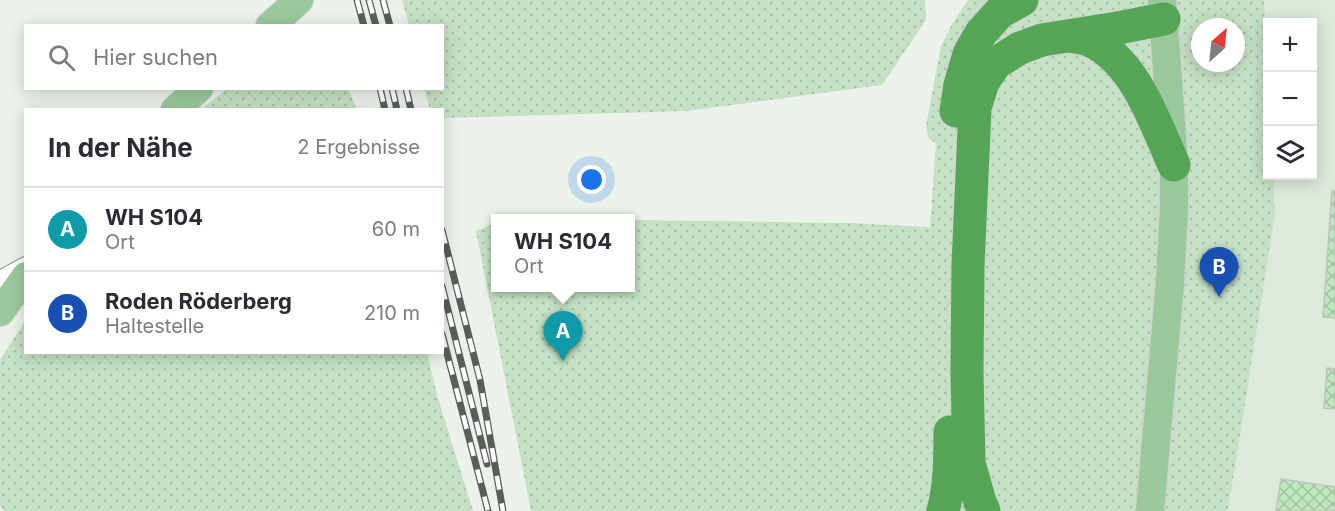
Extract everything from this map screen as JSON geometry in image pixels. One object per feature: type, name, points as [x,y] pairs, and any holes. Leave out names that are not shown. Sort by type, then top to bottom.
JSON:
[{"type":"highway","points":[[943,511],[950,469],[955,115],[969,54],[981,33],[1000,12],[1022,0]]},
{"type":"highway","points":[[984,511],[969,463],[967,373],[968,265],[975,108],[983,82],[996,63],[1020,48],[1042,40],[1118,28],[1163,10]]},
{"type":"highway","points":[[1069,36],[1090,40],[1121,64],[1149,109],[1174,165]]},
{"type":"main road","points":[[272,24],[295,3]]},
{"type":"main road","points":[[1149,511],[1170,282],[1174,210],[1174,165],[1163,10]]},
{"type":"main road","points":[[177,108],[197,90]]},
{"type":"main road","points":[[0,312],[24,279]]},
{"type":"street","points":[[0,280],[24,267]]},
{"type":"shaded area","points":[[1264,0],[1335,0],[1335,511],[1228,511],[1275,214],[1273,180],[1317,180],[1317,18],[1265,18]]},
{"type":"green space","points":[[402,0],[925,0],[926,20],[882,85],[686,111],[444,118],[444,108],[430,108],[424,90],[444,90],[444,24],[409,24]]},
{"type":"green space","points":[[968,0],[1264,0],[1263,180],[1273,180],[1275,214],[1228,511],[531,511],[476,231],[491,225],[491,292],[635,292],[635,220],[847,223],[930,227],[936,143],[929,139],[926,126],[941,46]]},
{"type":"green space","points":[[225,90],[348,90],[357,108],[202,108]]},
{"type":"green space","points":[[24,323],[24,354],[427,354],[437,395],[473,511],[4,511],[0,506],[0,360]]},
{"type":"building","points":[[1332,191],[1335,191],[1335,318],[1323,317]]},
{"type":"building","points":[[1327,368],[1335,369],[1335,409],[1324,408]]},
{"type":"building","points":[[1281,479],[1335,487],[1335,511],[1276,511]]},
{"type":"railway","points":[[357,0],[363,24]]},
{"type":"railway","points":[[369,0],[375,24]]},
{"type":"railway","points":[[383,0],[389,24]]},
{"type":"railway","points":[[380,90],[385,108]]},
{"type":"railway","points":[[392,90],[397,108]]},
{"type":"railway","points":[[406,90],[411,108]]},
{"type":"railway","points":[[444,238],[480,380],[503,511]]},
{"type":"railway","points":[[444,294],[487,464]]},
{"type":"railway","points":[[444,342],[488,511]]},
{"type":"place","name":"Roden Röderberg","points":[[1219,297]]},
{"type":"place","name":"WH S104","points":[[563,361]]}]
